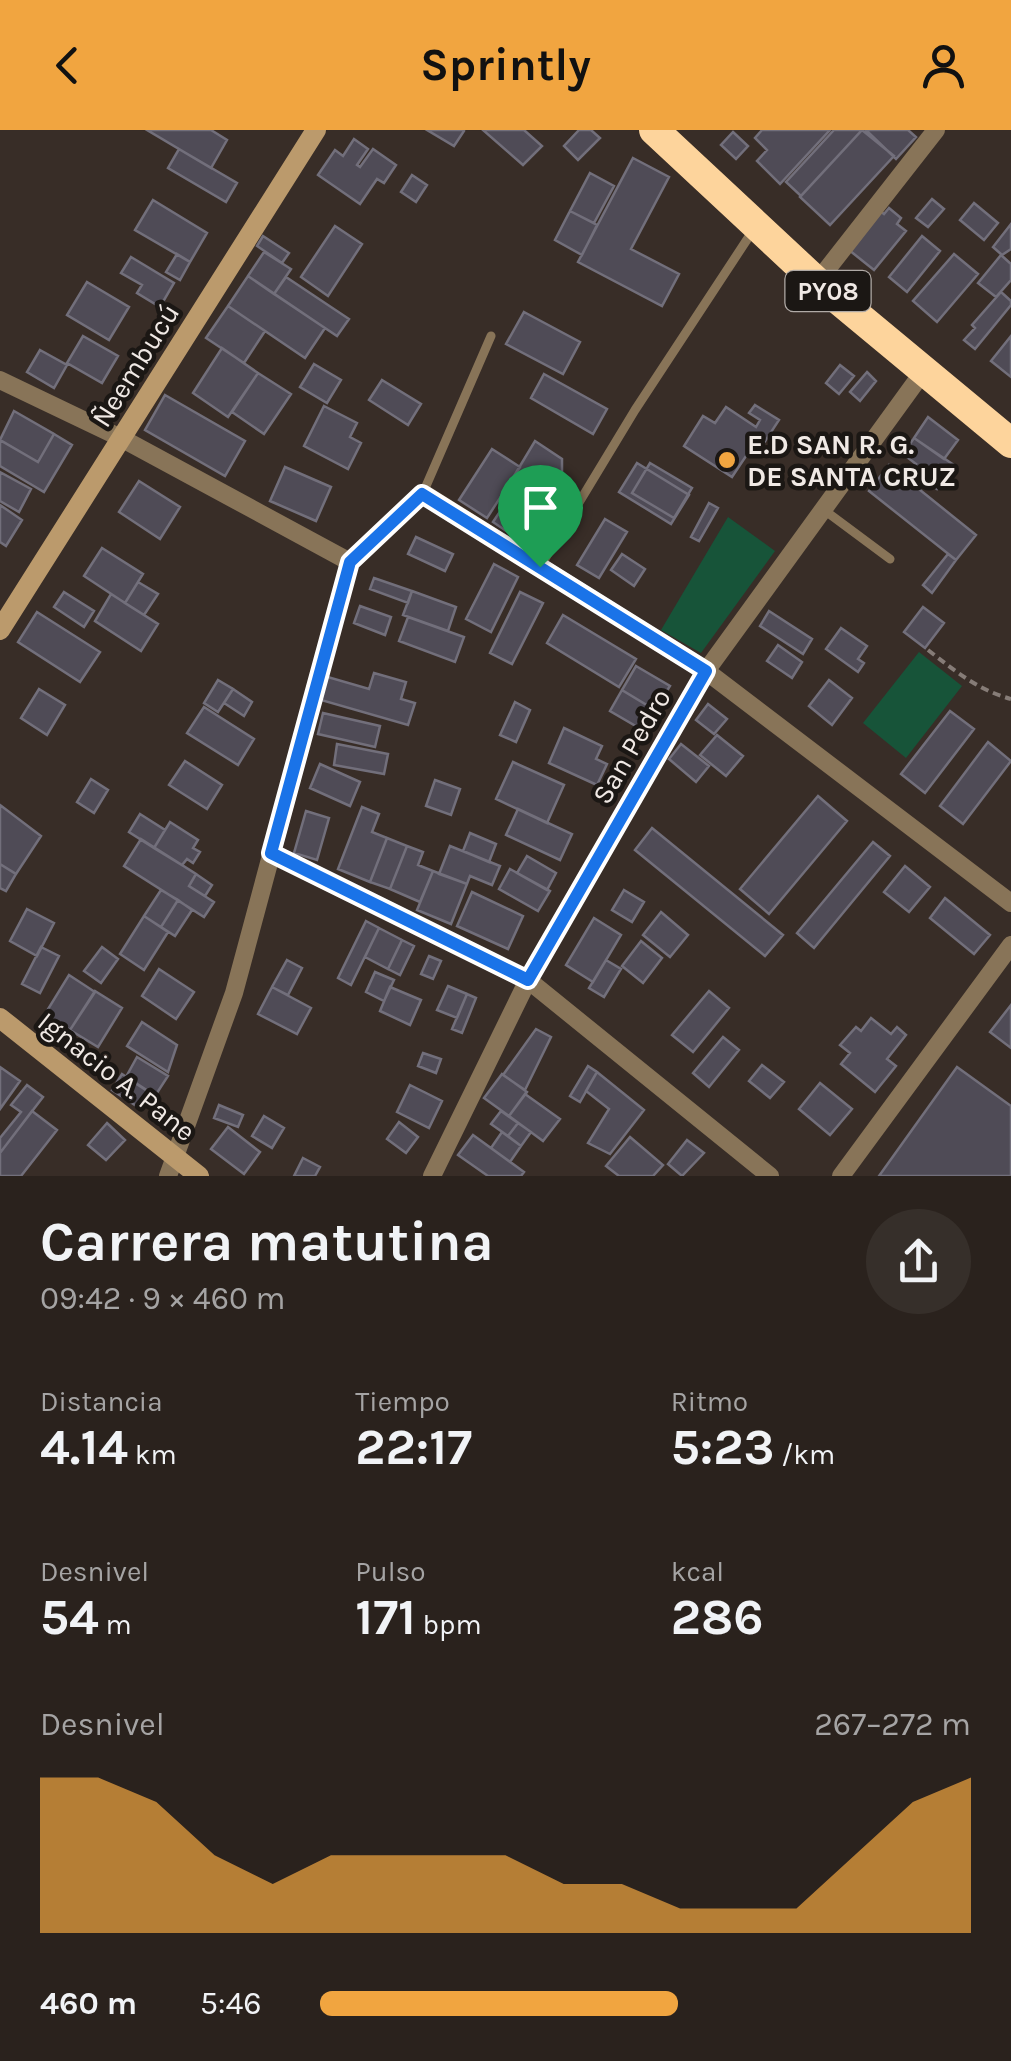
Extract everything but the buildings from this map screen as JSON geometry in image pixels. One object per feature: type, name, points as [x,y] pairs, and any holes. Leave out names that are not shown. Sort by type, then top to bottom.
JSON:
[{"type":"highway","name":"PY08","points":[[654,130],[817,282],[1011,443]]},
{"type":"street","name":"Ñeembucú","points":[[0,630],[316,130]]},
{"type":"street","points":[[817,282],[936,130]]},
{"type":"street","name":"San Pedro","points":[[432,1176],[528,980],[706,671],[923,372]]},
{"type":"street","points":[[0,380],[121,438],[350,562]]},
{"type":"street","points":[[172,1167],[234,994],[350,562],[422,494],[706,671],[1011,903]]},
{"type":"street","points":[[271,853],[528,980],[770,1176]]},
{"type":"street","points":[[841,1176],[1008,958]]},
{"type":"street","name":"Ignacio A. Pane","points":[[0,1018],[172,1167],[199,1176]]},
{"type":"lane","points":[[540,567],[634,410],[756,225]]},
{"type":"lane","points":[[422,494],[490,336]]},
{"type":"lane","points":[[824,510],[890,559]]},
{"type":"path","points":[[928,650],[970,683],[1011,699]]},
{"type":"green space","points":[[728,517],[775,551],[701,653],[661,630]]},
{"type":"green space","points":[[919,652],[962,686],[906,758],[863,723]]},
{"type":"place","name":"E.D SAN R. G. DE SANTA CRUZ","points":[[727,460]]},
{"type":"route","points":[[422,494],[540,567],[706,671],[528,980],[271,853],[350,562],[422,494]]}]
